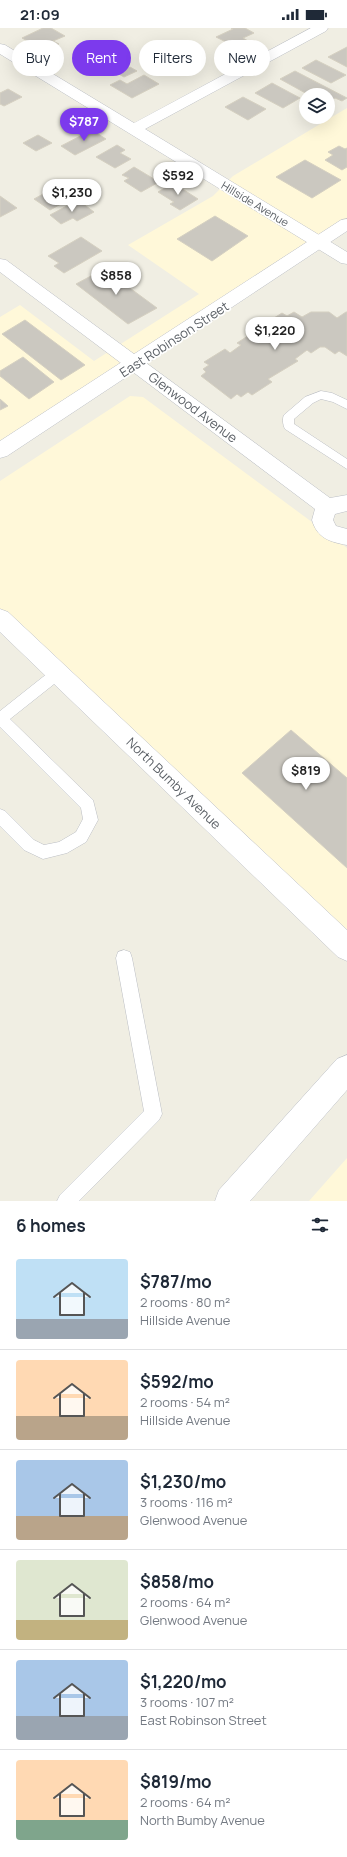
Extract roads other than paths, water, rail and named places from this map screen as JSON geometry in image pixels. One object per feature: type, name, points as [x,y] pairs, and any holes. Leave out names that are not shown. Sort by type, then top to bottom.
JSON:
[{"type":"street","points":[[134,129],[321,28]]},
{"type":"street","name":"Hillside Avenue","points":[[0,48],[347,259]]},
{"type":"street","name":"East Robinson Street","points":[[0,451],[136,364],[347,224]]},
{"type":"street","name":"Glenwood Avenue","points":[[0,264],[136,364],[337,505]]},
{"type":"street","points":[[337,505],[322,515],[322,523],[328,531],[347,537]]},
{"type":"street","name":"North Bumby Avenue","points":[[0,618],[347,948]]},
{"type":"street","points":[[230,1201],[347,1069]]},
{"type":"lane","points":[[347,405],[326,394],[316,395],[288,418],[289,426],[347,465]]},
{"type":"lane","points":[[0,816],[29,845],[43,852],[62,848],[81,837],[91,820],[88,805],[0,718],[58,673]]},
{"type":"lane","points":[[66,1201],[153,1114],[124,958]]}]
